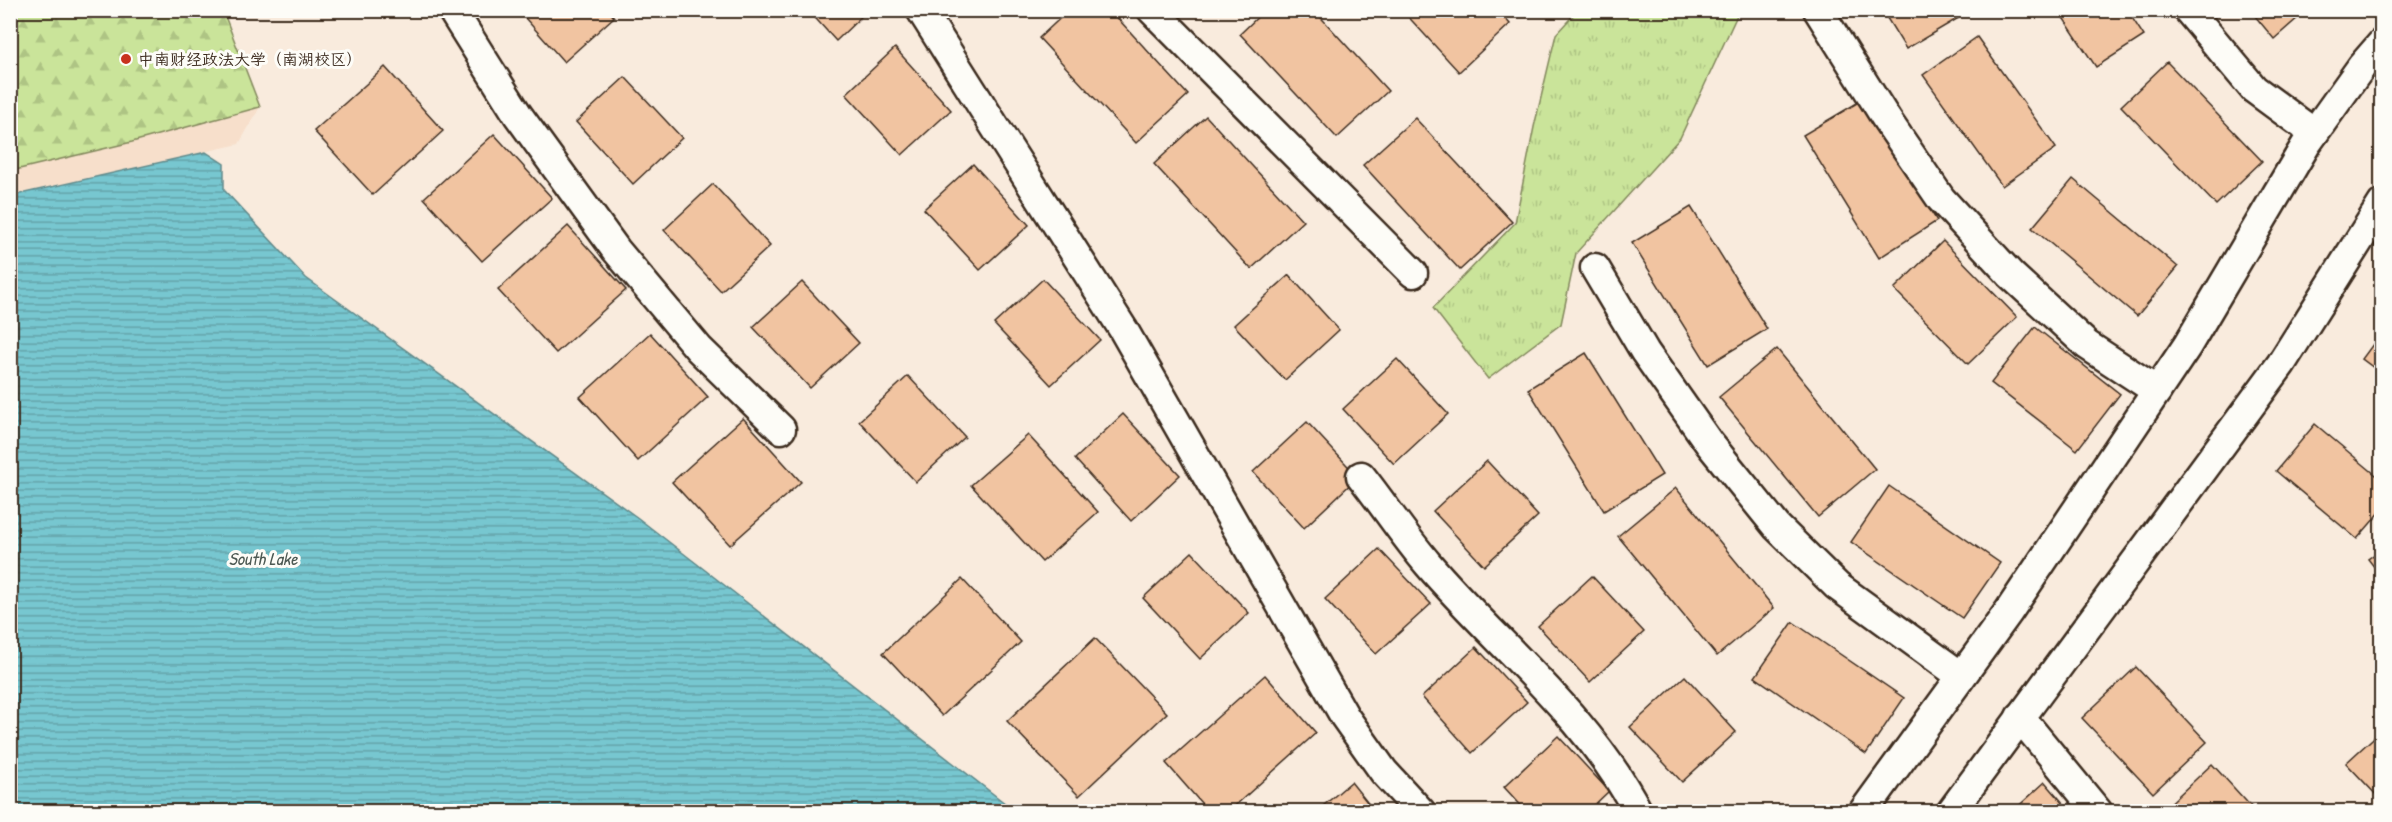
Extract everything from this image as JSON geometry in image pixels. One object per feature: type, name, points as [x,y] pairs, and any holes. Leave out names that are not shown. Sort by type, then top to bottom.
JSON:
[{"type":"street","points":[[452,10],[518,115],[616,250],[699,349],[781,429]]},
{"type":"street","points":[[921,10],[1123,329],[1345,717],[1384,772],[1421,812]]},
{"type":"street","points":[[1152,10],[1413,273]]},
{"type":"street","points":[[1818,10],[1887,120],[1941,199],[2011,275],[2087,345],[2157,391]]},
{"type":"street","points":[[2188,10],[2254,89],[2314,133]]},
{"type":"street","points":[[1863,812],[2009,611],[2187,346],[2314,133],[2362,66],[2382,43]]},
{"type":"street","points":[[1951,812],[2280,364],[2382,204]]},
{"type":"street","points":[[1595,268],[1658,370],[1709,442],[1777,527],[1837,586],[1961,676]]},
{"type":"street","points":[[1361,476],[1428,564],[1561,703],[1622,782],[1638,812]]},
{"type":"street","points":[[2020,717],[2098,812]]},
{"type":"shaded area","name":"中南财经政法大学（南湖校区）","points":[[10,11],[223,11],[260,107],[239,144],[11,196]]},
{"type":"green space","points":[[1578,10],[1739,11],[1680,138],[1576,253],[1561,324],[1488,379],[1433,308],[1515,223],[1556,34]]},
{"type":"green space","name":"中南财经政法大学（南湖校区）","points":[[10,11],[223,11],[260,107],[132,142],[11,171]]},
{"type":"water","name":"South Lake","points":[[206,152],[224,164],[224,190],[306,278],[638,518],[1015,811],[11,811],[11,196]]},
{"type":"building","points":[[518,10],[608,10],[614,17],[564,62]]},
{"type":"building","points":[[808,10],[868,10],[836,41]]},
{"type":"building","points":[[1069,10],[1110,10],[1188,95],[1136,143],[1039,38]]},
{"type":"building","points":[[1265,10],[1314,10],[1388,91],[1337,138],[1240,34]]},
{"type":"building","points":[[1402,10],[1498,10],[1510,24],[1459,72]]},
{"type":"building","points":[[1882,10],[1958,10],[1962,16],[1906,49]]},
{"type":"building","points":[[2058,10],[2127,10],[2144,36],[2096,67]]},
{"type":"building","points":[[2250,10],[2307,10],[2274,39]]},
{"type":"building","points":[[1977,37],[2056,148],[2002,186],[1923,75]]},
{"type":"building","points":[[895,48],[951,110],[902,155],[846,94]]},
{"type":"building","points":[[2167,62],[2262,161],[2216,205],[2121,106]]},
{"type":"building","points":[[385,67],[443,131],[373,195],[314,131]]},
{"type":"building","points":[[625,77],[682,138],[633,184],[576,122]]},
{"type":"building","points":[[1862,100],[1937,221],[1879,258],[1803,135]]},
{"type":"building","points":[[1206,116],[1303,221],[1251,269],[1154,164]]},
{"type":"building","points":[[1415,118],[1512,222],[1460,270],[1363,165]]},
{"type":"building","points":[[494,134],[552,198],[482,261],[424,198]]},
{"type":"building","points":[[973,164],[1029,225],[980,270],[924,209]]},
{"type":"building","points":[[2073,179],[2178,267],[2137,316],[2032,228]]},
{"type":"building","points":[[713,184],[770,246],[721,291],[664,230]]},
{"type":"building","points":[[1691,207],[1767,329],[1708,365],[1632,243]]},
{"type":"building","points":[[568,226],[626,290],[556,353],[498,290]]},
{"type":"building","points":[[1943,241],[2017,317],[1968,364],[1894,289]]},
{"type":"building","points":[[1289,275],[1339,330],[1285,380],[1234,325]]},
{"type":"building","points":[[1043,279],[1100,340],[1051,385],[994,324]]},
{"type":"building","points":[[802,282],[859,343],[810,388],[753,327]]},
{"type":"building","points":[[2035,327],[2120,394],[2077,450],[1991,383]]},
{"type":"building","points":[[2382,332],[2382,374],[2362,359]]},
{"type":"building","points":[[650,333],[708,397],[638,461],[580,397]]},
{"type":"building","points":[[1777,349],[1875,469],[1818,517],[1719,397]]},
{"type":"building","points":[[1586,353],[1662,475],[1604,511],[1528,389]]},
{"type":"building","points":[[1397,359],[1448,414],[1394,464],[1343,409]]},
{"type":"building","points":[[908,376],[965,437],[916,482],[859,421]]},
{"type":"building","points":[[1123,414],[1180,475],[1131,521],[1075,459]]},
{"type":"building","points":[[743,418],[801,482],[730,545],[672,482]]},
{"type":"building","points":[[1307,422],[1358,477],[1304,528],[1253,472]]},
{"type":"building","points":[[2315,424],[2382,480],[2382,510],[2357,539],[2276,471]]},
{"type":"building","points":[[1028,435],[1098,512],[1042,562],[971,485]]},
{"type":"building","points":[[1487,461],[1538,516],[1484,566],[1433,511]]},
{"type":"building","points":[[1889,486],[2000,563],[1962,618],[1851,542]]},
{"type":"building","points":[[1676,488],[1774,608],[1717,656],[1618,536]]},
{"type":"building","points":[[1379,549],[1431,604],[1376,654],[1325,599]]},
{"type":"building","points":[[2382,549],[2382,577],[2368,559]]},
{"type":"building","points":[[1192,552],[1249,613],[1200,659],[1143,598]]},
{"type":"building","points":[[1592,576],[1644,632],[1590,682],[1538,626]]},
{"type":"building","points":[[962,579],[1021,642],[942,716],[883,653]]},
{"type":"building","points":[[1793,622],[1904,698],[1866,754],[1755,677]]},
{"type":"building","points":[[1095,638],[1167,713],[1079,796],[1007,721]]},
{"type":"building","points":[[1476,647],[1527,702],[1472,753],[1422,697]]},
{"type":"building","points":[[2136,667],[2207,742],[2153,793],[2082,718]]},
{"type":"building","points":[[1265,675],[1316,733],[1228,812],[1209,812],[1166,763]]},
{"type":"building","points":[[1685,676],[1736,732],[1682,782],[1630,727]]},
{"type":"building","points":[[2382,730],[2382,801],[2346,763]]},
{"type":"building","points":[[1558,736],[1609,791],[1587,812],[1527,812],[1504,787]]},
{"type":"building","points":[[2212,764],[2256,812],[2161,812]]},
{"type":"building","points":[[1351,782],[1375,812],[1316,812]]},
{"type":"building","points":[[2045,782],[2071,812],[2012,812]]},
{"type":"place","name":"中南财经政法大学（南湖校区）","points":[[126,59]]}]
